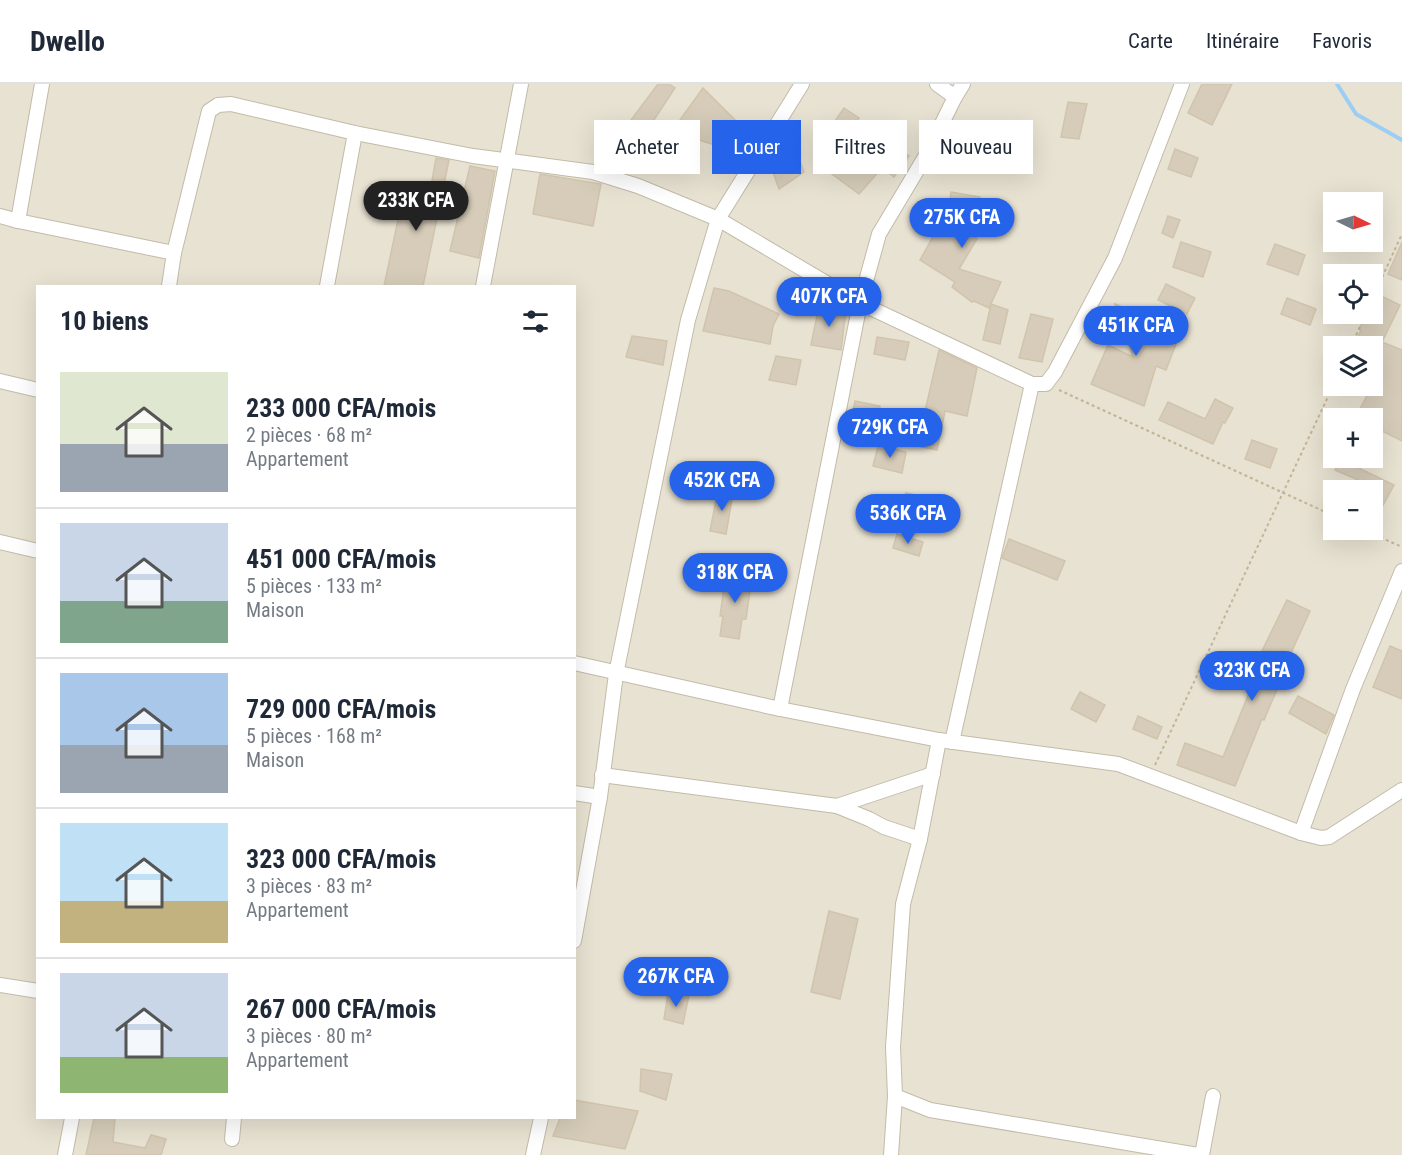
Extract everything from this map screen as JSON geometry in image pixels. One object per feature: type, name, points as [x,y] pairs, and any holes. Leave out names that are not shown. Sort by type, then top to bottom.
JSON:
[{"type":"street","points":[[18,221],[42,84]]},
{"type":"street","points":[[483,285],[522,84]]},
{"type":"street","points":[[518,108],[531,84]]},
{"type":"street","points":[[576,929],[600,797],[616,674],[688,320],[718,219],[802,84]]},
{"type":"street","points":[[937,84],[955,97]]},
{"type":"street","points":[[780,709],[860,303],[879,234],[928,152],[963,84]]},
{"type":"street","points":[[891,1155],[895,1095],[893,1047],[903,904],[920,839],[933,774],[945,741],[1039,384],[1055,372],[1115,258],[1182,84]]},
{"type":"street","points":[[169,285],[174,253],[209,111],[218,105],[231,104],[355,133],[507,160],[593,172],[638,186],[718,219],[860,303],[1039,384]]},
{"type":"street","points":[[327,285],[355,133]]},
{"type":"street","points":[[0,216],[174,253]]},
{"type":"street","points":[[0,381],[36,390]]},
{"type":"street","points":[[0,542],[36,551]]},
{"type":"street","points":[[1301,833],[1353,689],[1402,571]]},
{"type":"street","points":[[576,664],[780,709],[945,741],[1118,764],[1149,778],[1301,833],[1321,838],[1329,837],[1402,790]]},
{"type":"street","points":[[837,806],[933,774]]},
{"type":"street","points":[[602,775],[837,806],[884,827],[920,839]]},
{"type":"street","points":[[576,793],[600,797]]},
{"type":"street","points":[[0,985],[36,991]]},
{"type":"street","points":[[895,1095],[930,1110],[1200,1155],[1213,1096]]},
{"type":"street","points":[[65,1155],[72,1119]]},
{"type":"street","points":[[232,1139],[234,1119]]},
{"type":"street","points":[[533,1155],[541,1119]]},
{"type":"path","points":[[1383,275],[1402,234]]},
{"type":"path","points":[[1039,384],[1323,511]]},
{"type":"path","points":[[1149,778],[1328,396]]},
{"type":"path","points":[[1383,538],[1402,547]]},
{"type":"shaded area","points":[[0,84],[1402,84],[1402,1155],[0,1155]]},
{"type":"building","points":[[658,84],[669,84],[675,88],[654,120],[631,120]]},
{"type":"building","points":[[1202,84],[1232,84],[1212,125],[1188,113]]},
{"type":"building","points":[[703,88],[735,120],[712,120],[712,144],[700,140],[700,120],[680,120]]},
{"type":"building","points":[[1068,102],[1087,104],[1079,139],[1061,137]]},
{"type":"building","points":[[844,108],[859,118],[858,120],[836,120]]},
{"type":"building","points":[[1175,149],[1198,158],[1191,177],[1168,169]]},
{"type":"building","points":[[436,158],[449,160],[423,285],[384,285],[405,187],[430,192]]},
{"type":"building","points":[[801,164],[804,172],[779,189],[774,174],[801,174]]},
{"type":"building","points":[[470,166],[495,171],[479,258],[450,251]]},
{"type":"building","points":[[540,174],[601,184],[593,226],[533,214]]},
{"type":"building","points":[[832,174],[877,174],[859,194]]},
{"type":"building","points":[[951,192],[980,197],[979,201],[997,206],[994,223],[953,217],[977,239],[959,269],[1001,282],[989,308],[972,302],[952,287],[955,282],[920,260],[939,226],[946,230]]},
{"type":"building","points":[[1168,216],[1180,220],[1173,238],[1162,233]]},
{"type":"building","points":[[1181,242],[1211,252],[1203,277],[1173,267]]},
{"type":"building","points":[[1402,242],[1402,280],[1388,274]]},
{"type":"building","points":[[1275,244],[1305,255],[1298,275],[1267,264]]},
{"type":"building","points":[[1166,284],[1195,298],[1187,314],[1158,300]]},
{"type":"building","points":[[714,288],[729,291],[779,314],[773,326],[770,344],[703,331]]},
{"type":"building","points":[[1383,297],[1400,305],[1383,340],[1383,336],[1358,336],[1361,330],[1359,329],[1362,324],[1383,324]]},
{"type":"building","points":[[1287,298],[1316,309],[1310,325],[1281,314]]},
{"type":"building","points":[[991,304],[1008,310],[1000,344],[983,340]]},
{"type":"building","points":[[1115,304],[1181,331],[1166,370],[1156,366],[1144,406],[1091,384],[1108,345],[1133,357]]},
{"type":"building","points":[[819,306],[846,310],[841,350],[811,345]]},
{"type":"building","points":[[1031,314],[1053,319],[1042,362],[1019,358]]},
{"type":"building","points":[[632,336],[667,341],[663,365],[626,357]]},
{"type":"building","points":[[877,337],[909,342],[905,360],[874,354]]},
{"type":"building","points":[[1383,342],[1402,350],[1402,441],[1383,432],[1383,408],[1360,408],[1367,396],[1383,396]]},
{"type":"building","points":[[939,350],[977,368],[967,416],[945,411],[937,450],[917,446]]},
{"type":"building","points":[[776,356],[801,360],[796,385],[769,380]]},
{"type":"building","points":[[1215,399],[1233,408],[1225,423],[1223,422],[1213,444],[1159,420],[1168,402],[1205,419]]},
{"type":"building","points":[[855,401],[880,406],[873,443],[848,439]]},
{"type":"building","points":[[1252,440],[1277,449],[1270,468],[1245,459]]},
{"type":"building","points":[[878,446],[906,452],[902,473],[873,466]]},
{"type":"building","points":[[1336,468],[1359,468],[1394,485],[1383,505],[1383,480],[1358,480],[1335,470]]},
{"type":"building","points":[[718,490],[733,493],[726,534],[710,531]]},
{"type":"building","points":[[906,493],[935,499],[932,514],[903,508]]},
{"type":"building","points":[[897,534],[923,542],[919,556],[893,548]]},
{"type":"building","points":[[1009,539],[1065,561],[1057,580],[1002,558]]},
{"type":"building","points":[[726,573],[752,576],[746,619],[742,619],[739,639],[720,636],[723,616],[720,616]]},
{"type":"building","points":[[1287,600],[1310,611],[1235,786],[1177,765],[1185,743],[1223,757],[1258,671],[1253,669]]},
{"type":"building","points":[[1390,646],[1402,651],[1402,699],[1373,687]]},
{"type":"building","points":[[1080,692],[1105,705],[1096,722],[1071,709]]},
{"type":"building","points":[[1298,696],[1334,715],[1326,734],[1289,713]]},
{"type":"building","points":[[1138,716],[1162,727],[1157,739],[1133,729]]},
{"type":"building","points":[[829,911],[858,919],[840,999],[811,992]]},
{"type":"building","points":[[668,993],[689,995],[683,1024],[664,1019]]},
{"type":"building","points":[[641,1069],[672,1074],[666,1100],[640,1091]]},
{"type":"building","points":[[576,1100],[638,1111],[625,1149],[553,1136],[560,1119],[576,1119]]},
{"type":"building","points":[[94,1119],[115,1119],[113,1142],[145,1148],[151,1135],[166,1139],[161,1155],[86,1155]]},
{"type":"waterway","points":[[1337,84],[1356,114],[1402,140]]}]
